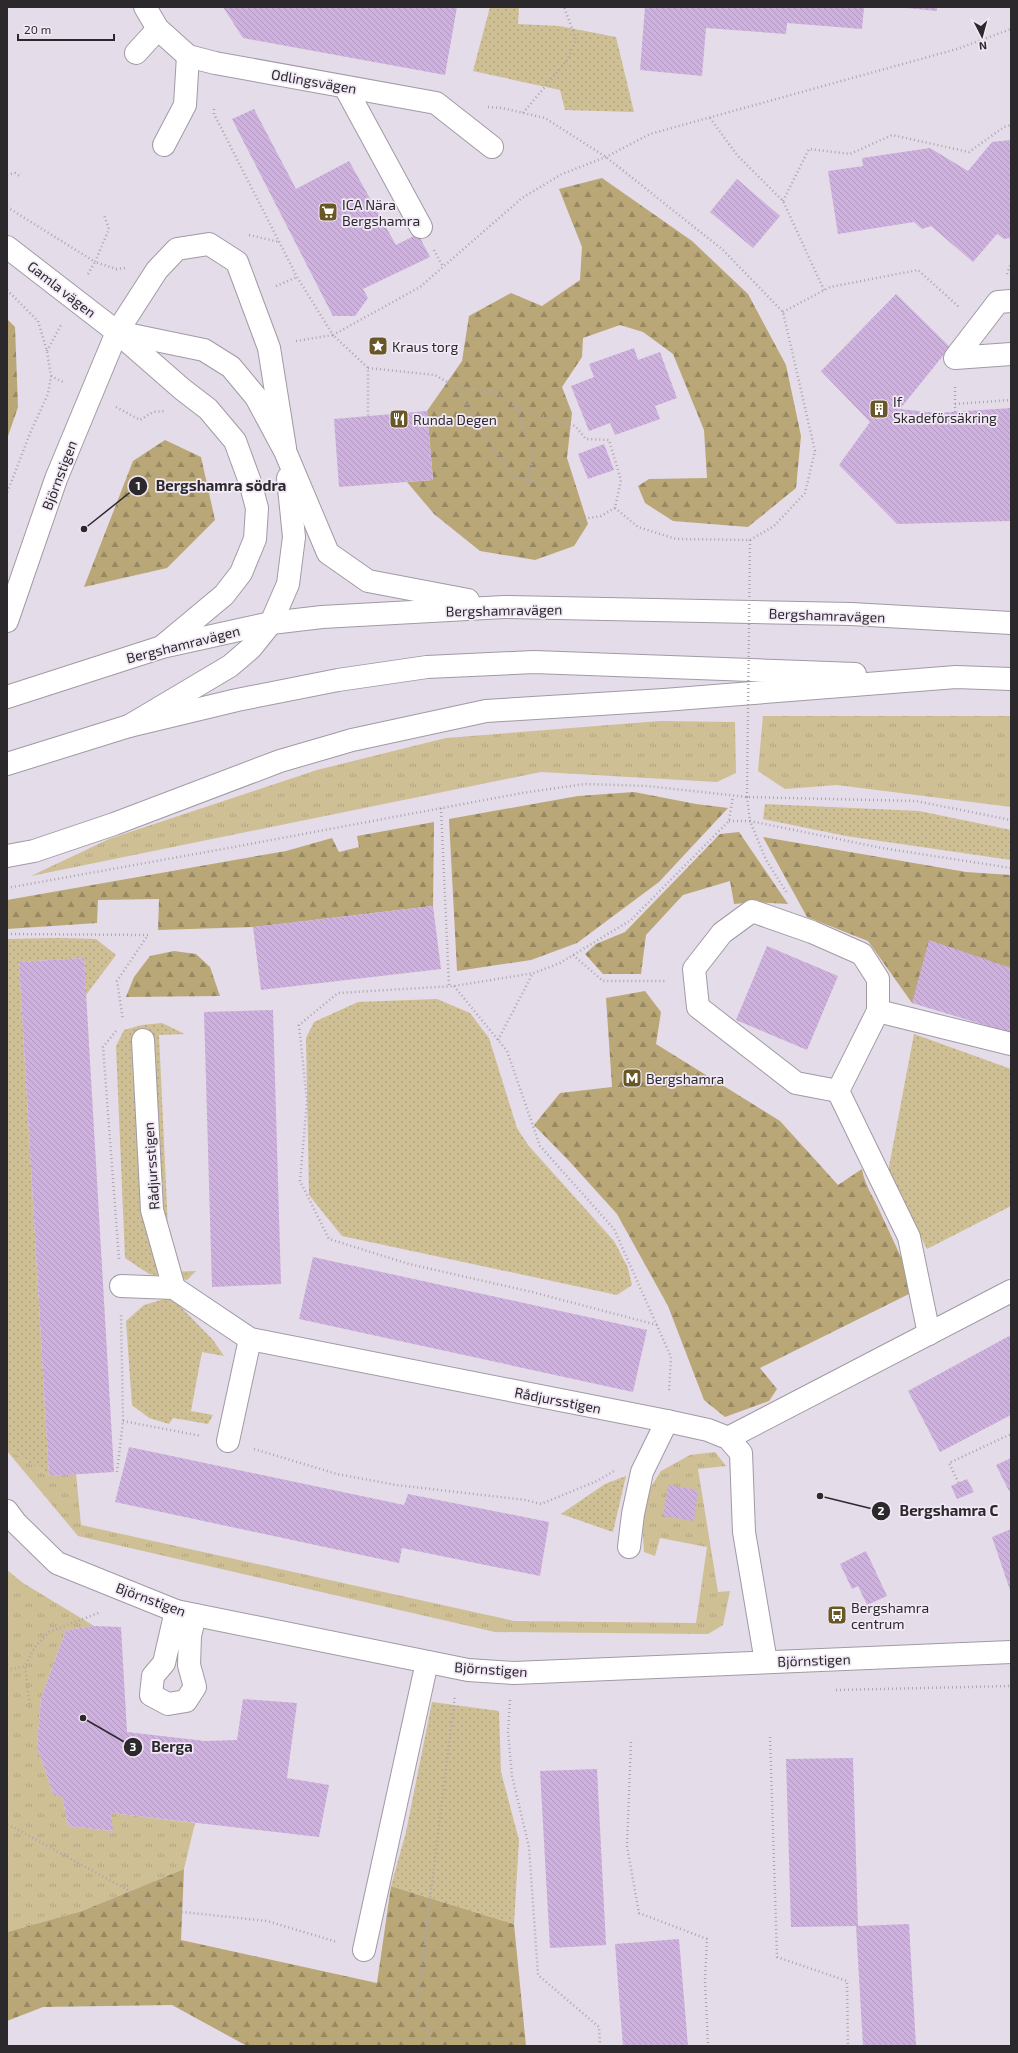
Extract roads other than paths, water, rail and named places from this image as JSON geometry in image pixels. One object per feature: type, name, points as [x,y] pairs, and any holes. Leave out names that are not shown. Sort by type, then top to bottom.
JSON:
[{"type":"main road","name":"Odlingsvägen","points":[[145,7],[158,29],[188,56],[215,63],[436,103],[492,147]]},
{"type":"main road","points":[[136,53],[158,29]]},
{"type":"main road","points":[[164,145],[185,105],[188,56]]},
{"type":"main road","points":[[345,87],[421,227]]},
{"type":"main road","name":"Björnstigen","points":[[7,621],[56,479],[117,332],[156,270],[177,249],[209,244],[237,262],[269,348],[285,451]]},
{"type":"main road","name":"Gamla vägen","points":[[7,247],[117,332],[182,389],[208,409],[234,441],[250,482],[257,508],[256,539],[242,573],[224,595],[162,647]]},
{"type":"main road","points":[[1011,301],[998,302],[955,358],[1011,354]]},
{"type":"main road","points":[[117,332],[204,350],[231,367],[256,397],[285,451],[328,553],[368,582],[504,607]]},
{"type":"main road","points":[[129,726],[230,666],[251,648],[271,623],[288,584],[294,537],[285,451]]},
{"type":"main road","name":"Bergshamravägen","points":[[7,697],[162,647],[271,623],[322,617],[504,607],[851,614],[1011,623]]},
{"type":"main road","points":[[7,764],[129,726],[237,700],[330,681],[427,667],[534,662],[1011,679]]},
{"type":"main road","points":[[7,856],[34,850],[114,824],[280,761],[352,740],[486,711],[664,700],[956,677]]},
{"type":"main road","points":[[752,911],[812,932],[862,954],[878,979],[878,1011],[838,1091],[796,1083],[698,1007],[694,969],[722,933],[752,911]]},
{"type":"main road","points":[[878,1011],[1011,1044]]},
{"type":"main road","name":"Rådjursstigen","points":[[143,1040],[152,1210],[174,1288],[250,1339],[667,1421],[708,1430],[728,1438],[741,1453],[744,1532],[766,1662]]},
{"type":"main road","points":[[838,1091],[909,1237],[929,1334]]},
{"type":"main road","points":[[121,1286],[174,1288]]},
{"type":"main road","points":[[728,1438],[1011,1291]]},
{"type":"main road","points":[[228,1441],[250,1339]]},
{"type":"main road","points":[[629,1547],[633,1514],[642,1472],[667,1421]]},
{"type":"main road","name":"Björnstigen","points":[[7,1511],[16,1523],[57,1563],[185,1613],[468,1670],[514,1673],[1011,1652]]},
{"type":"main road","points":[[364,1950],[427,1662]]},
{"type":"place","name":"ICA Nära Bergshamra","points":[[328,212]]},
{"type":"place","name":"Kraus torg","points":[[378,346]]},
{"type":"place","name":"If Skadeförsäkring","points":[[879,409]]},
{"type":"place","name":"Runda Degen","points":[[399,419]]},
{"type":"place","name":"Bergshamra södra","points":[[84,529]]},
{"type":"place","name":"Bergshamra","points":[[632,1078]]},
{"type":"place","name":"Bergshamra C","points":[[820,1496]]},
{"type":"place","name":"Bergshamra centrum","points":[[837,1615]]},
{"type":"place","name":"Berga","points":[[83,1718]]}]
